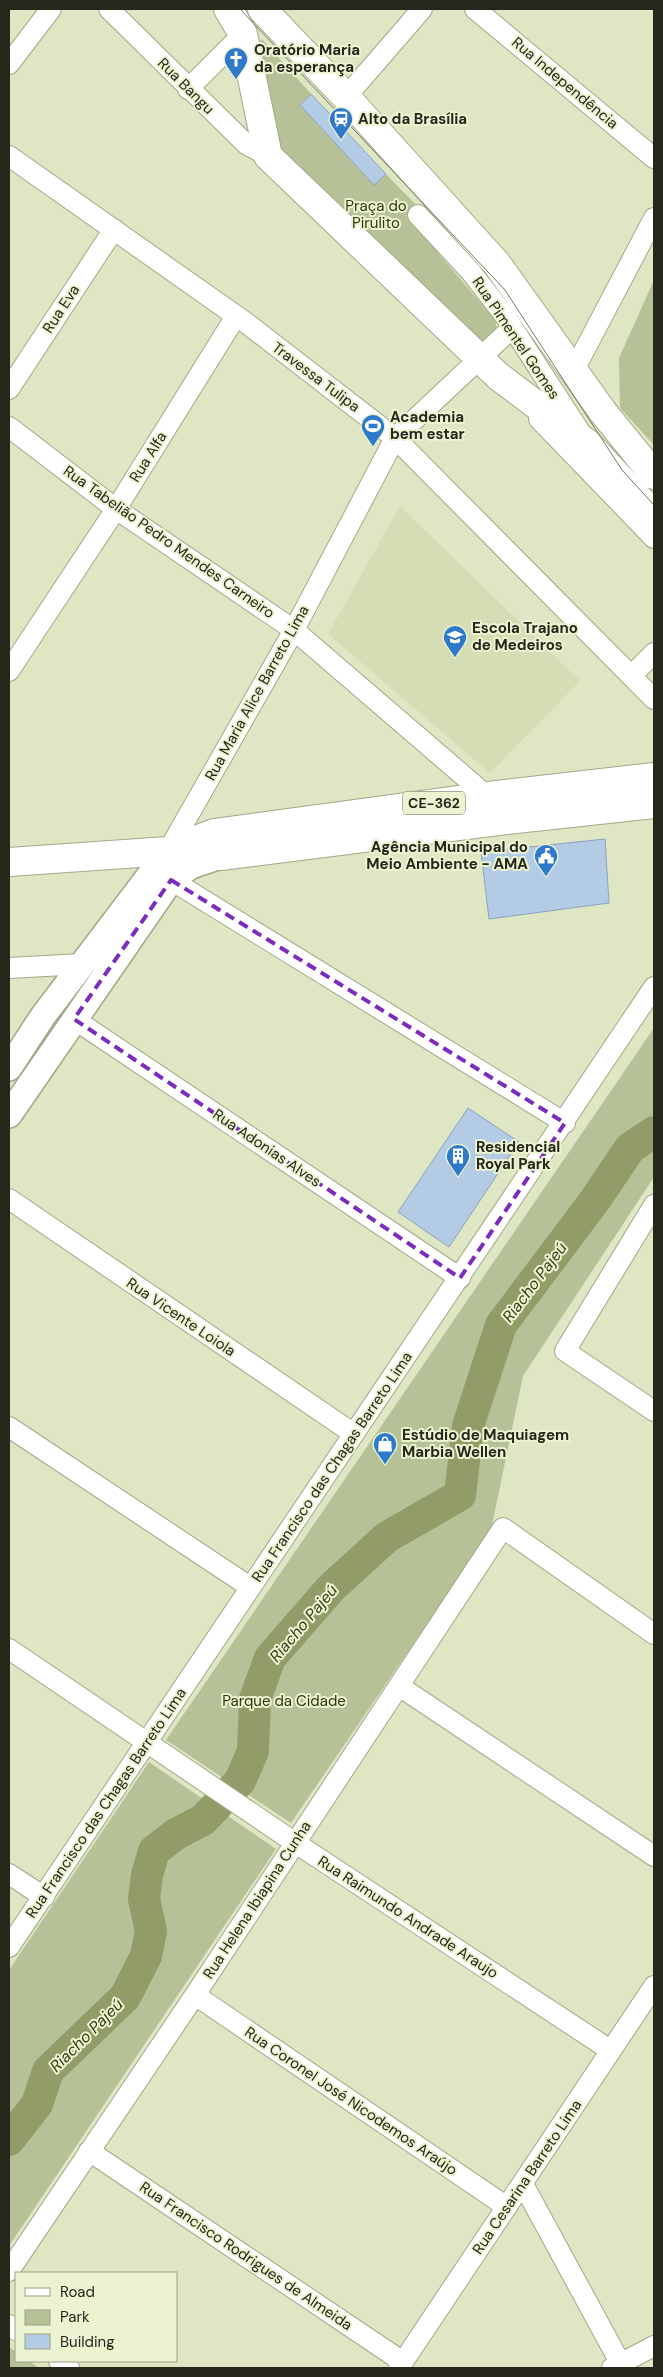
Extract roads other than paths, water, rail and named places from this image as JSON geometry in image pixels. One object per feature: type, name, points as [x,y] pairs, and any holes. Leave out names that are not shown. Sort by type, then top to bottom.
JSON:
[{"type":"main road","points":[[228,9],[243,34],[268,156],[488,367],[588,444],[654,515]]},
{"type":"main road","points":[[262,9],[346,97],[500,268],[603,412],[654,475]]},
{"type":"main road","name":"CE-362","points":[[168,851],[214,833],[487,796],[654,777]]},
{"type":"main road","name":"CE-362","points":[[9,862],[168,851],[221,856],[498,821],[654,804]]},
{"type":"street","points":[[9,64],[51,9]]},
{"type":"street","name":"Rua Bangu","points":[[109,9],[188,90],[246,144],[268,156]]},
{"type":"street","points":[[346,97],[422,9]]},
{"type":"street","name":"Rua Independência","points":[[475,9],[654,158]]},
{"type":"street","points":[[188,90],[243,34]]},
{"type":"street","name":"Travessa Tulipa","points":[[9,156],[236,316],[395,438],[452,498],[498,540],[632,675],[654,700]]},
{"type":"street","name":"Rua Pimentel Gomes","points":[[418,215],[471,272],[512,328],[588,444]]},
{"type":"street","points":[[574,370],[654,218]]},
{"type":"street","name":"Rua Eva","points":[[9,390],[114,229]]},
{"type":"street","name":"Rua Alfa","points":[[9,671],[116,508],[236,316]]},
{"type":"street","name":"Rua Maria Alice Barreto Lima","points":[[9,1068],[43,1016],[168,851],[294,630],[395,438],[488,367],[512,328]]},
{"type":"street","points":[[488,367],[654,538]]},
{"type":"street","name":"Rua Tabelião Pedro Mendes Carneiro","points":[[9,427],[116,508],[294,630],[487,796]]},
{"type":"street","points":[[632,675],[654,653]]},
{"type":"street","points":[[168,851],[172,872],[171,880]]},
{"type":"street","points":[[9,1115],[171,880],[191,866],[221,856]]},
{"type":"street","points":[[171,880],[565,1123]]},
{"type":"street","points":[[9,968],[82,964]]},
{"type":"street","name":"Rua Francisco das Chagas Barreto Lima","points":[[9,1947],[250,1587],[565,1123],[654,987]]},
{"type":"street","name":"Rua Adonias Alves","points":[[74,1019],[460,1278]]},
{"type":"street","name":"Rua Vicente Loiola","points":[[9,1199],[354,1434]]},
{"type":"street","points":[[654,1205],[565,1351],[654,1411]]},
{"type":"street","points":[[9,1427],[250,1587]]},
{"type":"street","name":"Rua Helena Ibiapina Cunha","points":[[9,2271],[195,1995],[294,1842],[503,1528],[654,1634]]},
{"type":"street","name":"Rua Raimundo Andrade Araujo","points":[[9,1649],[294,1842],[610,2050]]},
{"type":"street","points":[[399,1686],[654,1856]]},
{"type":"street","points":[[9,1874],[44,1897]]},
{"type":"street","name":"Rua Cesarina Barreto Lima","points":[[401,2365],[523,2184],[610,2050],[653,1993]]},
{"type":"street","name":"Rua Coronel José Nicodemos Araújo","points":[[195,1995],[507,2207]]},
{"type":"street","name":"Rua Francisco Rodrigues de Almeida","points":[[90,2151],[401,2365]]},
{"type":"street","points":[[523,2184],[619,2367],[654,2346]]},
{"type":"waterway","name":"Riacho Pajeú","points":[[9,2140],[37,2104],[48,2071],[125,1997],[146,1956],[151,1931],[144,1899],[147,1875],[154,1851],[176,1834],[203,1820],[240,1781],[253,1751],[255,1699],[270,1658],[331,1588],[387,1537],[460,1495],[468,1426],[501,1325],[595,1200],[630,1148],[654,1132]]},
{"type":"tram line","points":[[240,9],[505,290],[622,470],[654,505]]},
{"type":"place","name":"Oratório Maria da esperança","points":[[236,80]]},
{"type":"place","name":"Alto da Brasília","points":[[341,140]]},
{"type":"place","name":"Academia bem estar","points":[[373,447]]},
{"type":"place","name":"Escola Trajano de Medeiros","points":[[455,658]]},
{"type":"place","name":"Agência Municipal do Meio Ambiente - AMA","points":[[546,877]]},
{"type":"place","name":"Residencial Royal Park","points":[[458,1177]]},
{"type":"place","name":"Estúdio de Maquiagem Marbia Wellen","points":[[385,1465]]},
{"type":"park label","name":"Praça do Pirulito","points":[[376,214]]},
{"type":"park label","name":"Parque da Cidade","points":[[284,1701]]}]
